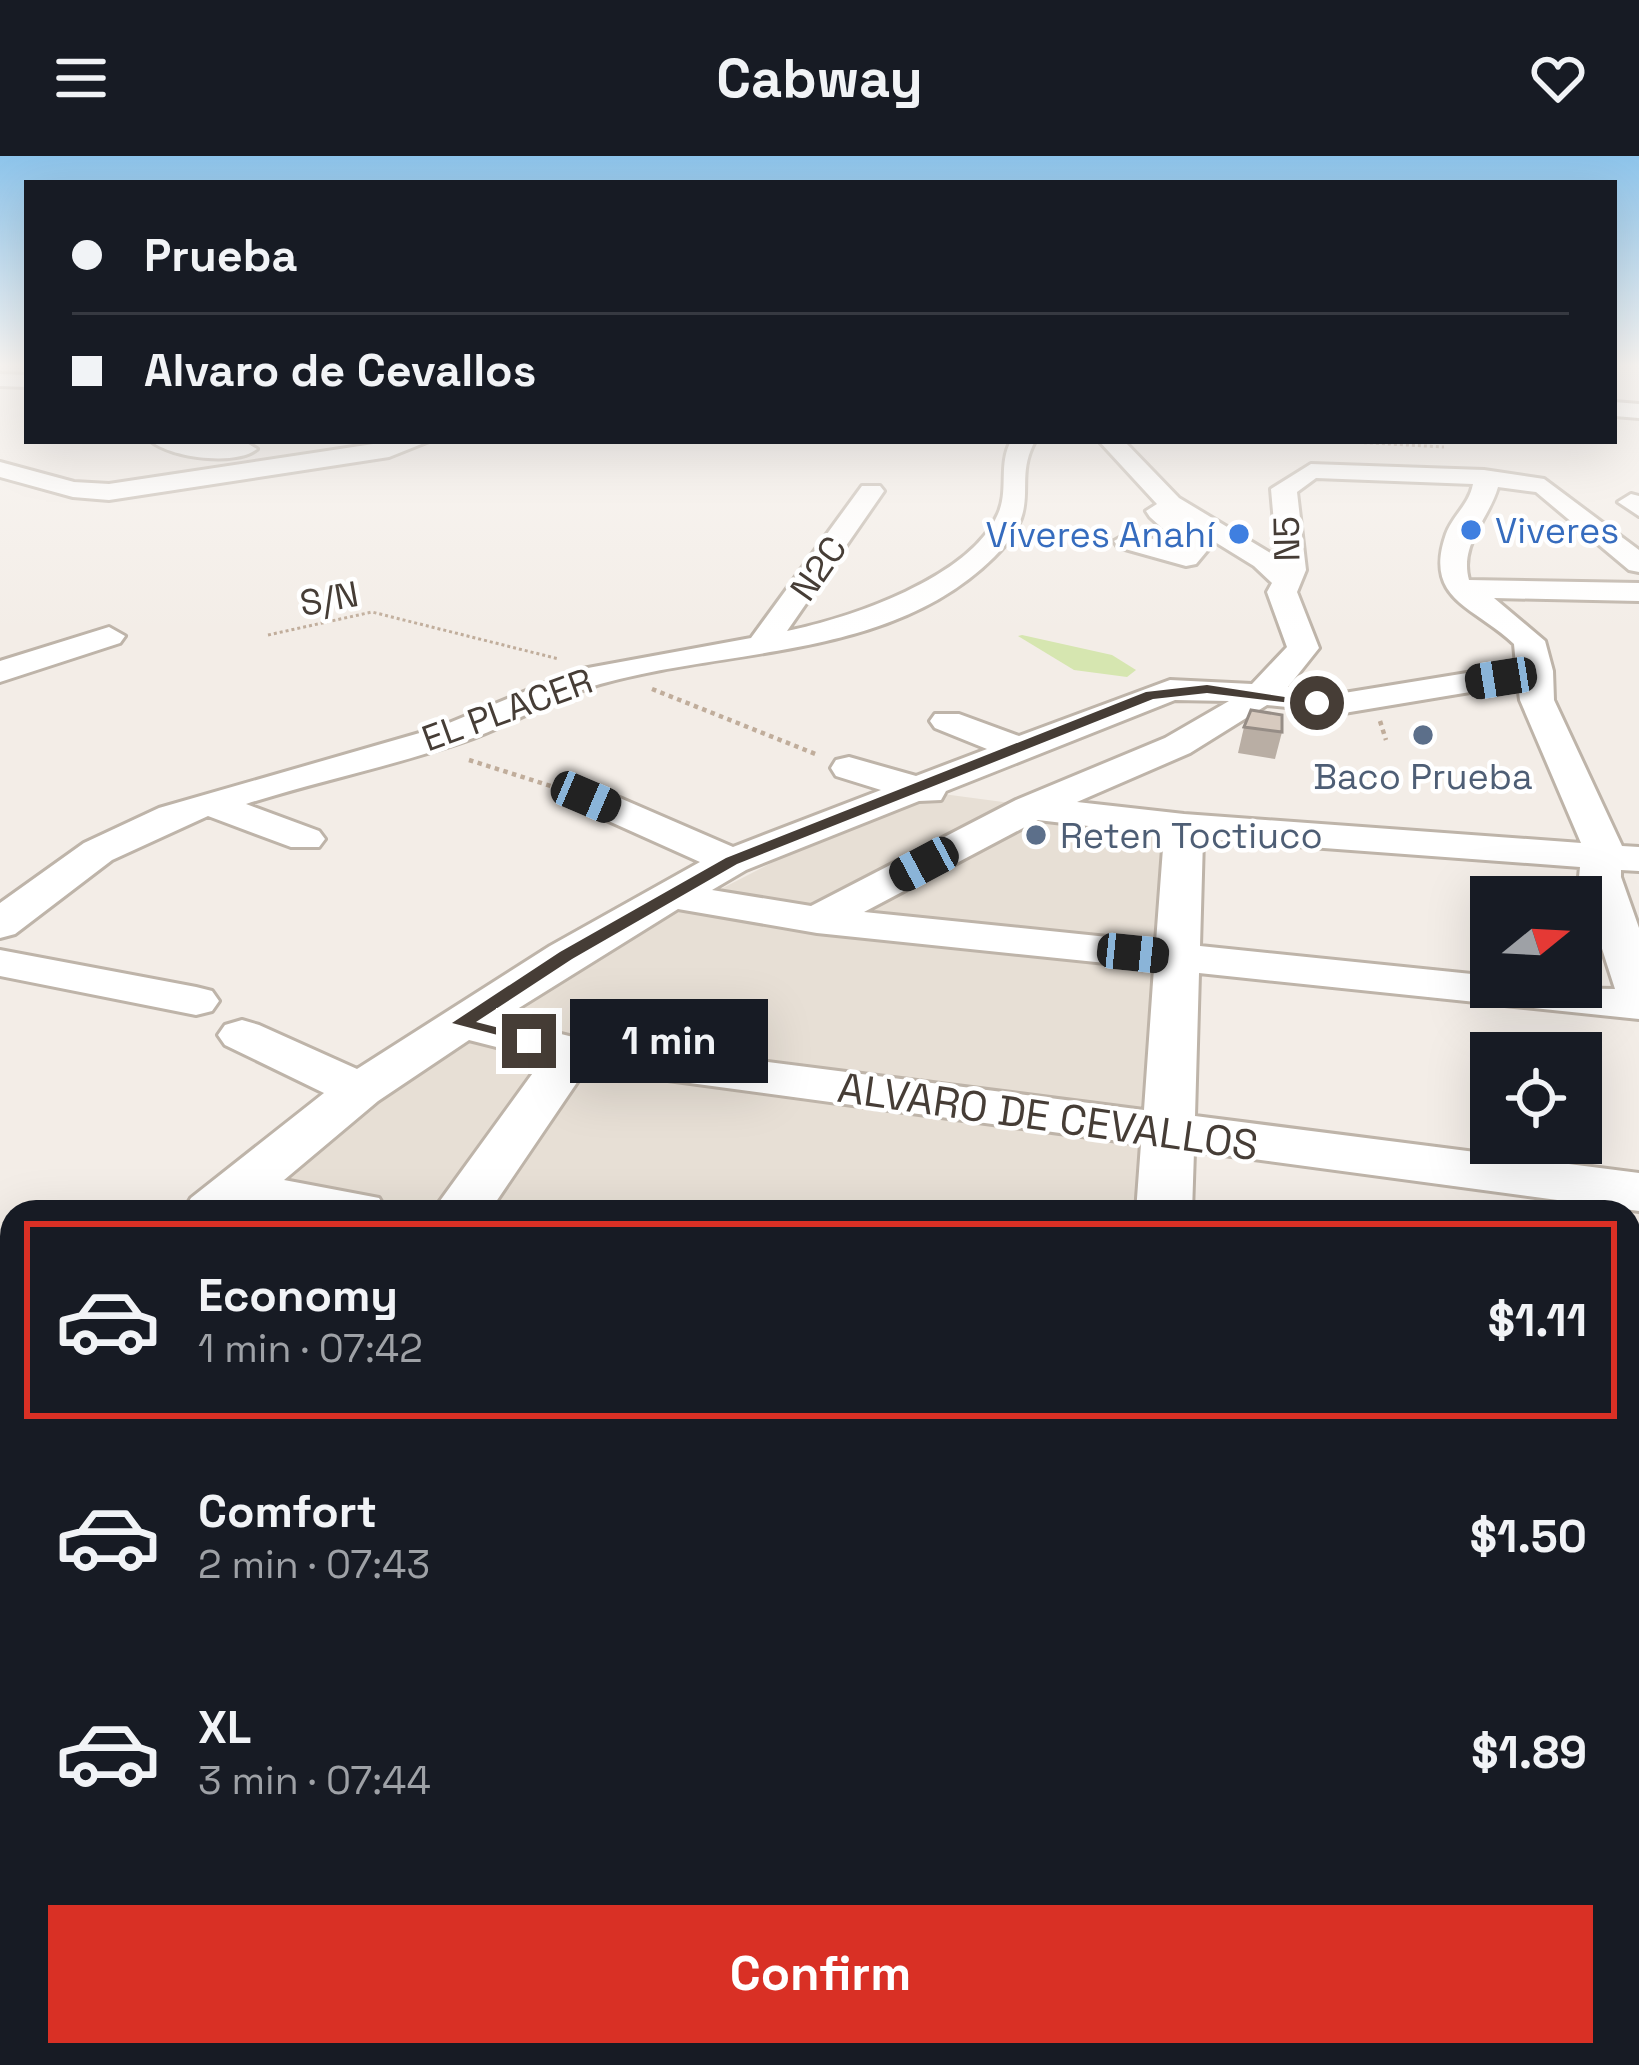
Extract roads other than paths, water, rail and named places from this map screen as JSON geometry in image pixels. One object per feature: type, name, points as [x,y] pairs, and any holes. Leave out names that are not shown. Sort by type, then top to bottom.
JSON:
[{"type":"street","points":[[0,469],[73,489],[109,492],[367,453]]},
{"type":"street","name":"EL PLACER","points":[[0,926],[93,855],[134,832],[449,735],[592,676],[763,643],[897,604],[973,561],[1006,524],[1015,502],[1011,470],[1018,453]]},
{"type":"street","points":[[817,920],[1032,808],[1208,728],[1253,696],[1303,648],[1286,607],[1285,580],[1264,560],[1196,520],[1160,492],[1123,453]]},
{"type":"street","name":"N5","points":[[1285,580],[1292,570],[1284,489],[1311,471],[1309,453]]},
{"type":"street","points":[[1446,453],[1484,477]]},
{"type":"street","points":[[1311,471],[1484,477],[1551,488],[1587,526],[1639,564]]},
{"type":"street","points":[[1484,477],[1486,488],[1477,511],[1460,531],[1451,574],[1459,589],[1503,616],[1529,641],[1538,700],[1603,844],[1620,858]]},
{"type":"street","name":"N2C","points":[[763,643],[871,491]]},
{"type":"street","points":[[1128,541],[1181,559],[1196,548],[1160,516],[1160,492]]},
{"type":"street","points":[[1459,589],[1639,592]]},
{"type":"street","points":[[0,672],[109,637]]},
{"type":"street","points":[[226,1200],[360,1090],[566,955],[732,861],[1170,690],[1360,702],[1537,671]]},
{"type":"street","points":[[947,721],[1022,749]]},
{"type":"street","points":[[849,768],[913,790],[1184,826],[1620,858]]},
{"type":"street","points":[[586,797],[732,861]]},
{"type":"street","points":[[213,805],[304,839]]},
{"type":"street","points":[[1165,1200],[1184,826]]},
{"type":"street","points":[[1620,858],[1600,877],[1639,992]]},
{"type":"street","points":[[674,896],[817,920],[1639,1005]]},
{"type":"street","points":[[0,963],[196,1001]]},
{"type":"street","name":"ALVARO DE CEVALLOS","points":[[461,1023],[573,1052],[1639,1192]]},
{"type":"street","points":[[242,1035],[360,1090]]},
{"type":"street","points":[[468,1200],[573,1052]]},
{"type":"place","name":"Viveres","points":[[1471,530]]},
{"type":"place","name":"Víveres Anahí","points":[[1239,534]]},
{"type":"place","name":"Baco Prueba","points":[[1423,735]]},
{"type":"place","name":"Reten Toctiuco","points":[[1036,835]]}]
